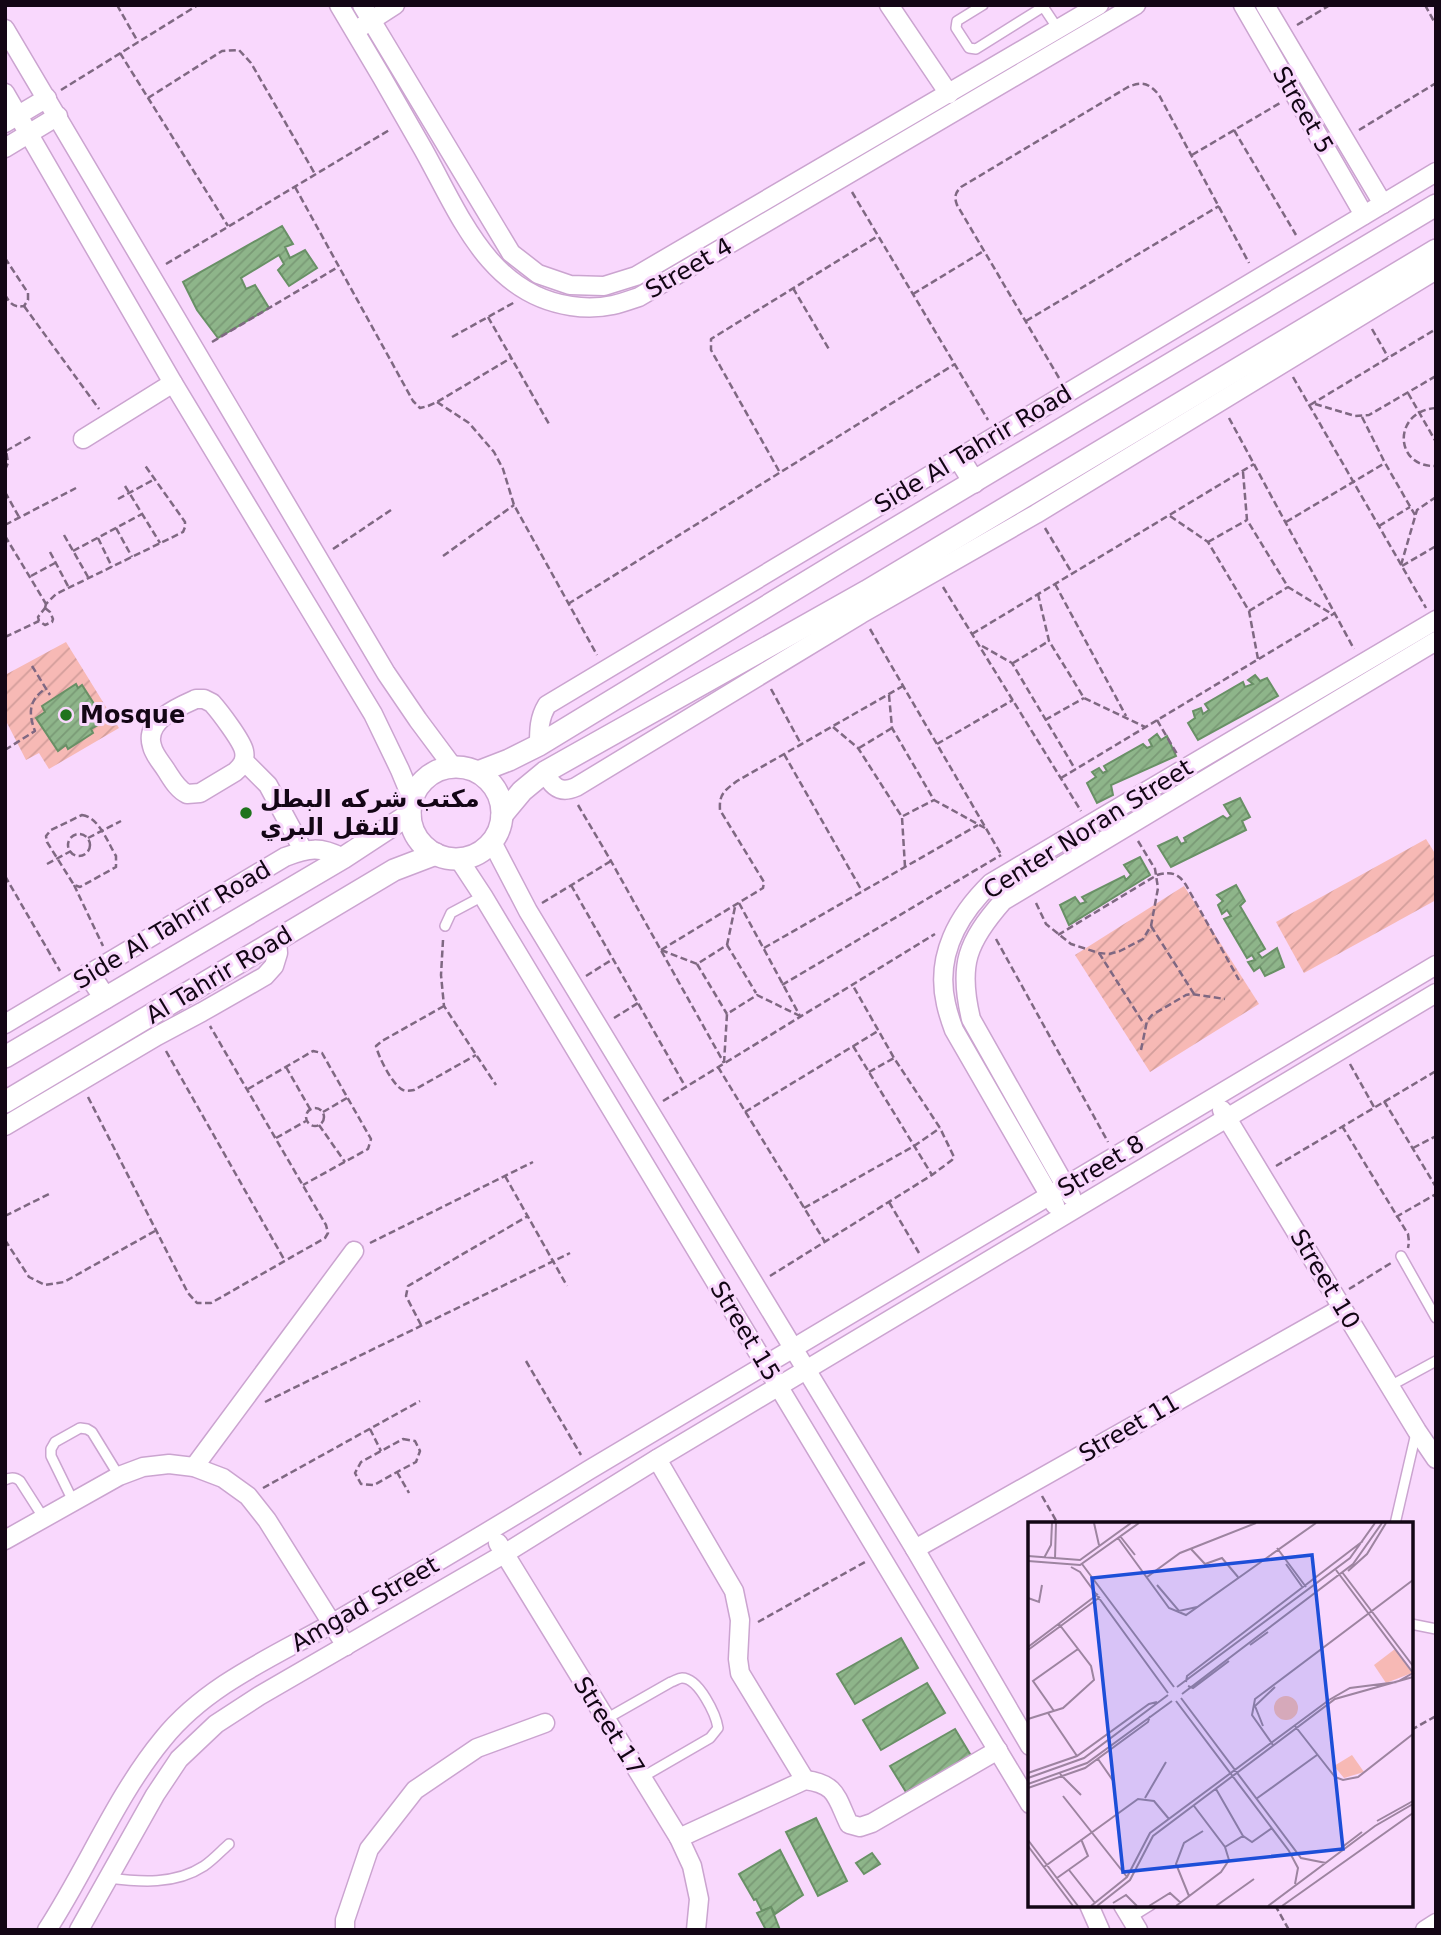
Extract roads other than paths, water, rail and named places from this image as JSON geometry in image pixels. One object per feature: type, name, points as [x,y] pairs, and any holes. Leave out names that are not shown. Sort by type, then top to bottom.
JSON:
[{"type":"street","name":"Street 4","points":[[340,5],[480,248],[494,266],[510,281],[530,293],[556,304],[584,308],[612,306],[639,297],[1136,5]]},
{"type":"street","points":[[355,30],[366,13],[395,5]]},
{"type":"street","points":[[889,5],[949,93]]},
{"type":"street","name":"Street 4","points":[[366,13],[511,253],[538,274],[570,285],[604,286],[636,276],[1099,5]]},
{"type":"street","name":"Street 5","points":[[1243,5],[1364,215]]},
{"type":"street","name":"Street 5","points":[[1265,5],[1383,204]]},
{"type":"street","points":[[5,29],[386,673],[453,767]]},
{"type":"street","points":[[5,93],[12,120],[29,134],[173,383],[373,714],[411,807]]},
{"type":"street","points":[[12,120],[47,98]]},
{"type":"street","points":[[5,148],[58,116]]},
{"type":"street","name":"Side Al Tahrir Road","points":[[539,745],[541,716],[547,705],[1436,173]]},
{"type":"street","points":[[478,772],[539,745],[1436,205]]},
{"type":"street","points":[[502,815],[522,791],[545,772],[890,587],[1436,250]]},
{"type":"street","points":[[545,772],[551,785],[559,790],[569,790],[861,614],[890,587],[934,572],[1036,514],[1436,270]]},
{"type":"street","points":[[83,439],[173,383]]},
{"type":"street","points":[[959,458],[974,482]]},
{"type":"street","name":"Center Noran Street","points":[[1062,1217],[954,1030],[945,1002],[943,973],[948,944],[961,918],[974,899],[991,883],[1435,621]]},
{"type":"street","name":"Center Noran Street","points":[[1079,1208],[971,1019],[965,994],[965,969],[972,944],[986,921],[1003,901],[1436,641]]},
{"type":"street","points":[[204,699],[217,709],[243,746],[244,761],[236,772],[200,793],[187,794],[177,787],[153,751],[150,737],[152,729],[161,718],[188,702],[204,699]]},
{"type":"street","points":[[244,761],[268,785],[303,850],[317,849],[343,858]]},
{"type":"street","points":[[453,767],[478,772],[494,786],[502,805],[499,829],[492,842],[477,854],[458,859],[429,850],[418,838],[411,822],[415,791],[427,777],[453,767]]},
{"type":"street","name":"Al Tahrir Road","points":[[5,1058],[343,858],[411,807]]},
{"type":"street","name":"Street 15","points":[[492,842],[528,911],[915,1549],[1028,1743]]},
{"type":"street","name":"Side Al Tahrir Road","points":[[5,1024],[285,857],[303,850]]},
{"type":"street","name":"Al Tahrir Road","points":[[5,1102],[394,870],[436,854]]},
{"type":"street","name":"Street 15","points":[[458,859],[483,896],[1028,1801]]},
{"type":"street","points":[[5,1126],[158,1035],[265,976],[274,966],[278,953],[277,940]]},
{"type":"street","name":"Street 8","points":[[766,1364],[1436,965]]},
{"type":"street","points":[[89,974],[105,998]]},
{"type":"street","name":"Street 8","points":[[779,1387],[1436,993]]},
{"type":"street","name":"Street 10","points":[[1215,1098],[1436,1459]]},
{"type":"street","points":[[194,1467],[354,1251]]},
{"type":"street","name":"Street 11","points":[[915,1549],[1339,1303]]},
{"type":"street","name":"Amgad Street","points":[[47,1930],[134,1780],[163,1737],[201,1701],[244,1673],[491,1531],[766,1364]]},
{"type":"street","name":"Amgad Street","points":[[79,1930],[178,1759],[216,1724],[779,1387]]},
{"type":"street","points":[[657,1460],[734,1591],[739,1607],[740,1673],[804,1780]]},
{"type":"street","points":[[5,1540],[119,1476],[143,1467],[169,1464],[194,1467],[223,1478],[248,1496],[267,1520],[346,1646]]},
{"type":"street","name":"Street 17","points":[[491,1531],[679,1838],[692,1866],[699,1899],[695,1930]]},
{"type":"street","points":[[345,1930],[345,1920],[369,1849],[415,1790],[477,1748],[545,1723]]},
{"type":"street","points":[[679,1838],[804,1780],[820,1782],[832,1789],[849,1824],[860,1827],[872,1823],[998,1750]]},
{"type":"street","points":[[1090,1907],[1100,1930]]},
{"type":"street","points":[[1425,1930],[1436,1923]]},
{"type":"lane","points":[[983,5],[956,24],[969,48],[976,49],[1042,6],[1058,29]]},
{"type":"lane","points":[[445,926],[452,913],[483,896]]},
{"type":"lane","points":[[1401,1256],[1436,1318]]},
{"type":"lane","points":[[1390,1386],[1436,1361]]},
{"type":"lane","points":[[73,1501],[51,1456],[51,1449],[55,1443],[80,1428],[92,1432],[119,1476]]},
{"type":"lane","points":[[1395,1522],[1417,1431]]},
{"type":"lane","points":[[5,1480],[16,1478],[20,1481],[43,1517]]},
{"type":"lane","points":[[1413,1624],[1436,1629]]},
{"type":"lane","points":[[606,1719],[682,1678],[694,1682],[716,1716],[718,1728],[710,1738],[641,1777]]},
{"type":"lane","points":[[108,1878],[138,1882],[172,1880],[204,1866],[229,1844]]},
{"type":"lane","points":[[1130,1917],[1148,1907]]},
{"type":"place","name":"Mosque","points":[[66,715]]},
{"type":"place","name":"مكتب شركه البطل للنقل البري","points":[[246,813]]}]
